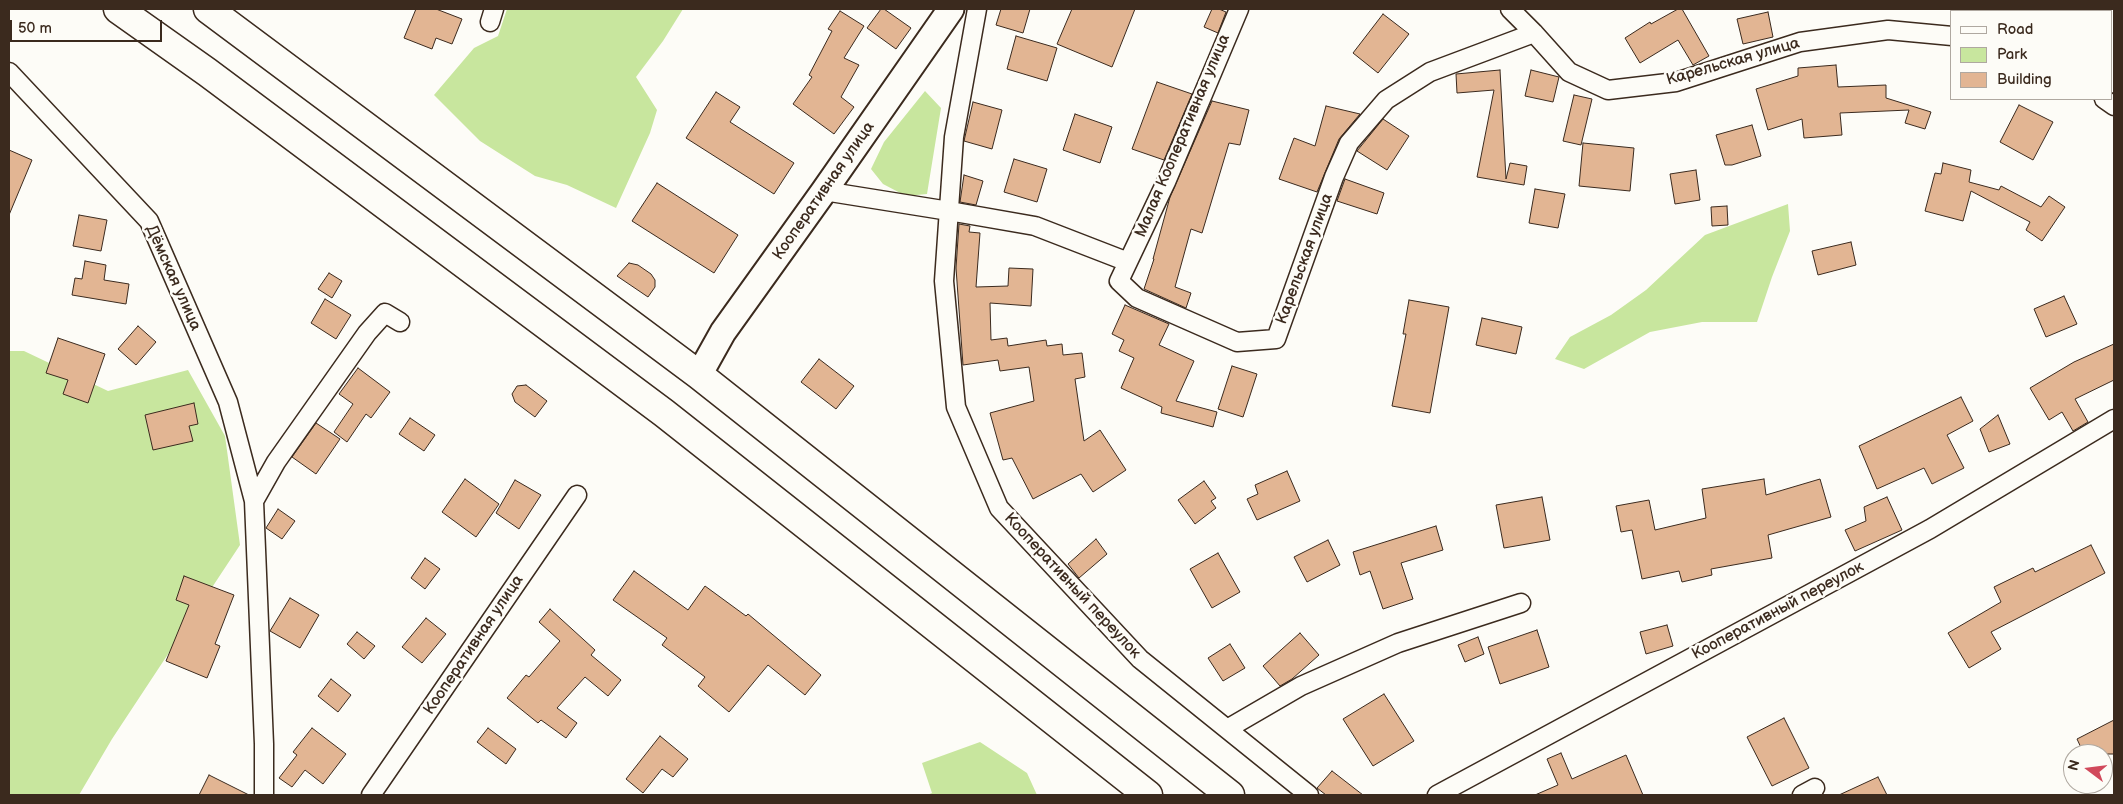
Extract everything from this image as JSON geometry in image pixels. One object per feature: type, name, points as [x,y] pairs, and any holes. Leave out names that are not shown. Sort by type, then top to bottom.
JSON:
[{"type":"main road","points":[[118,9],[207,72],[664,413],[1148,795]]},
{"type":"main road","points":[[208,9],[699,375],[1230,795]]},
{"type":"street","name":"Кооперативная улица","points":[[699,375],[723,332],[824,192],[951,9]]},
{"type":"street","name":"Кооперативный переулок","points":[[977,9],[954,137],[944,281],[956,407],[999,508],[1140,659],[1309,795]]},
{"type":"street","name":"Малая Кооперативная улица","points":[[1128,262],[1166,182],[1239,9]]},
{"type":"street","name":"Карельская улица","points":[[1510,9],[1569,72],[1608,90],[1676,82],[1800,42],[1888,30],[1950,36]]},
{"type":"street","name":"Карельская улица","points":[[1128,262],[1119,281],[1137,298],[1237,342],[1276,339],[1334,177],[1349,143],[1386,100],[1430,72],[1534,33]]},
{"type":"street","name":"Дёмская улица","points":[[9,72],[149,221],[228,402],[254,501],[264,744],[264,795]]},
{"type":"street","points":[[824,192],[949,210],[1035,226],[1128,262]]},
{"type":"street","points":[[254,501],[276,462],[367,333],[385,313],[400,322]]},
{"type":"street","name":"Кооперативный переулок","points":[[1437,795],[1930,529],[2114,419]]},
{"type":"street","name":"Кооперативная улица","points":[[371,795],[577,495]]},
{"type":"street","points":[[1227,729],[1301,686],[1398,643],[1521,603]]},
{"type":"green space","points":[[507,9],[683,9],[663,41],[636,77],[657,110],[650,133],[616,208],[567,185],[535,176],[480,141],[434,95],[474,48],[498,36]]},
{"type":"green space","points":[[925,91],[941,108],[927,194],[906,196],[883,184],[871,169],[884,142]]},
{"type":"green space","points":[[1788,204],[1790,231],[1757,322],[1702,322],[1650,332],[1584,369],[1555,359],[1570,337],[1611,315],[1646,290],[1705,235]]},
{"type":"green space","points":[[9,351],[24,351],[108,391],[188,370],[225,436],[240,545],[112,739],[79,795],[9,795]]},
{"type":"green space","points":[[980,742],[1027,773],[1037,795],[927,795],[932,793],[922,763]]},
{"type":"building","points":[[416,9],[436,9],[462,19],[452,44],[436,38],[432,49],[404,38]]},
{"type":"building","points":[[881,9],[884,9],[911,28],[896,49],[867,28]]},
{"type":"building","points":[[1001,9],[1030,9],[1023,33],[996,25]]},
{"type":"building","points":[[1072,9],[1135,9],[1112,67],[1057,44]]},
{"type":"building","points":[[1212,9],[1226,12],[1218,33],[1204,27]]},
{"type":"building","points":[[1678,9],[1682,9],[1709,56],[1693,65],[1678,40],[1640,63],[1625,38],[1650,22],[1651,24]]},
{"type":"building","points":[[840,11],[864,26],[844,58],[859,65],[841,97],[854,107],[834,134],[793,104],[812,77],[809,75],[832,31],[828,29]]},
{"type":"building","points":[[1768,12],[1773,37],[1743,44],[1737,19]]},
{"type":"building","points":[[1383,14],[1409,34],[1378,73],[1353,53]]},
{"type":"building","points":[[1016,36],[1057,48],[1047,81],[1007,69]]},
{"type":"building","points":[[1836,65],[1838,87],[1886,85],[1886,98],[1931,112],[1925,129],[1905,123],[1909,110],[1840,113],[1842,135],[1804,138],[1802,119],[1768,130],[1756,89],[1798,76],[1798,68]]},
{"type":"building","points":[[1500,70],[1506,179],[1510,163],[1527,166],[1524,185],[1477,177],[1494,90],[1457,93],[1456,74]]},
{"type":"building","points":[[1531,70],[1559,77],[1553,102],[1525,96]]},
{"type":"building","points":[[1157,82],[1192,94],[1164,160],[1132,149]]},
{"type":"building","points":[[716,92],[740,107],[730,122],[794,163],[774,194],[686,138]]},
{"type":"building","points":[[1574,95],[1592,99],[1581,145],[1563,141]]},
{"type":"building","points":[[1212,101],[1249,110],[1240,145],[1229,143],[1202,233],[1191,229],[1175,287],[1191,293],[1186,308],[1144,289],[1170,197]]},
{"type":"building","points":[[973,102],[1002,110],[992,149],[964,141]]},
{"type":"building","points":[[2019,105],[2053,122],[2033,160],[2000,142]]},
{"type":"building","points":[[1326,106],[1360,114],[1339,139],[1317,192],[1279,179],[1294,138],[1315,146]]},
{"type":"building","points":[[1075,114],[1112,127],[1100,163],[1063,150]]},
{"type":"building","points":[[1383,119],[1409,136],[1387,170],[1357,151]]},
{"type":"building","points":[[1752,125],[1761,156],[1732,165],[1725,165],[1716,135]]},
{"type":"building","points":[[1583,143],[1634,148],[1630,191],[1579,186]]},
{"type":"building","points":[[9,150],[32,160],[9,215]]},
{"type":"building","points":[[1014,159],[1047,169],[1037,202],[1004,192]]},
{"type":"building","points":[[1943,163],[1971,170],[1969,182],[1999,190],[2001,186],[2041,207],[2049,196],[2065,207],[2042,241],[2026,230],[2030,222],[1971,191],[1963,221],[1925,211],[1935,173],[1941,174]]},
{"type":"building","points":[[1696,170],[1700,200],[1675,204],[1670,174]]},
{"type":"building","points":[[964,175],[983,181],[976,205],[960,202]]},
{"type":"building","points":[[1345,179],[1384,193],[1377,214],[1337,201]]},
{"type":"building","points":[[657,183],[738,235],[714,273],[632,221]]},
{"type":"building","points":[[1535,189],[1565,194],[1558,228],[1529,223]]},
{"type":"building","points":[[1727,206],[1728,225],[1712,226],[1711,207]]},
{"type":"building","points":[[79,215],[107,220],[101,251],[73,246]]},
{"type":"building","points":[[959,224],[970,226],[969,232],[980,233],[976,287],[1008,286],[1009,268],[1033,269],[1031,306],[990,303],[991,340],[1007,338],[1008,346],[1046,340],[1047,346],[1062,344],[1063,355],[1082,353],[1085,377],[1075,379],[1084,441],[1100,430],[1126,470],[1093,492],[1081,474],[1033,499],[1012,458],[1003,460],[990,413],[1034,401],[1029,367],[1000,371],[998,360],[963,365],[956,268]]},
{"type":"building","points":[[1851,242],[1856,265],[1818,275],[1812,251]]},
{"type":"building","points":[[85,261],[106,265],[104,280],[129,284],[126,304],[72,295],[75,278],[82,279]]},
{"type":"building","points":[[629,263],[638,265],[651,274],[655,280],[655,287],[648,297],[617,276]]},
{"type":"building","points":[[329,273],[342,281],[332,298],[318,289]]},
{"type":"building","points":[[2064,296],[2077,324],[2046,337],[2034,309]]},
{"type":"building","points":[[325,299],[351,315],[336,339],[311,323]]},
{"type":"building","points":[[1409,300],[1449,307],[1430,413],[1392,406],[1406,334],[1403,334]]},
{"type":"building","points":[[1125,305],[1169,324],[1159,345],[1194,361],[1176,401],[1217,412],[1213,427],[1161,413],[1162,407],[1121,388],[1134,358],[1119,351],[1124,340],[1112,334]]},
{"type":"building","points":[[1482,318],[1522,327],[1516,354],[1476,345]]},
{"type":"building","points":[[138,326],[156,342],[136,365],[118,349]]},
{"type":"building","points":[[58,338],[105,354],[88,403],[63,394],[68,380],[46,373]]},
{"type":"building","points":[[2114,344],[2114,380],[2075,399],[2088,422],[2073,431],[2062,412],[2049,420],[2030,388],[2074,362]]},
{"type":"building","points":[[819,359],[854,386],[836,409],[801,382]]},
{"type":"building","points":[[1232,366],[1257,374],[1243,417],[1218,409]]},
{"type":"building","points":[[358,368],[390,392],[371,418],[366,414],[347,442],[334,432],[353,404],[339,394]]},
{"type":"building","points":[[526,385],[547,401],[535,417],[515,402],[512,394],[517,386]]},
{"type":"building","points":[[1961,397],[1973,421],[1947,435],[1964,468],[1932,484],[1924,468],[1877,489],[1859,446]]},
{"type":"building","points":[[194,403],[198,424],[189,426],[193,441],[153,450],[145,415]]},
{"type":"building","points":[[1998,415],[2010,444],[1989,452],[1980,429]]},
{"type":"building","points":[[410,418],[435,435],[424,451],[399,434]]},
{"type":"building","points":[[316,423],[340,439],[316,474],[292,457]]},
{"type":"building","points":[[1287,471],[1300,501],[1257,520],[1247,499],[1258,494],[1255,485]]},
{"type":"building","points":[[465,479],[499,504],[476,537],[442,512]]},
{"type":"building","points":[[1764,479],[1766,495],[1820,479],[1831,517],[1768,535],[1772,558],[1711,569],[1712,575],[1682,582],[1679,571],[1642,579],[1632,530],[1621,532],[1616,506],[1649,500],[1655,530],[1706,518],[1702,489]]},
{"type":"building","points":[[515,480],[541,495],[519,529],[496,513]]},
{"type":"building","points":[[1204,481],[1216,498],[1211,501],[1216,508],[1195,524],[1178,500]]},
{"type":"building","points":[[1542,497],[1550,540],[1504,548],[1496,505]]},
{"type":"building","points":[[1887,497],[1902,530],[1855,551],[1845,530],[1866,521],[1864,507]]},
{"type":"building","points":[[278,509],[295,521],[282,539],[266,528]]},
{"type":"building","points":[[1436,526],[1443,550],[1401,563],[1413,599],[1383,609],[1370,571],[1360,575],[1353,552]]},
{"type":"building","points":[[1096,539],[1107,554],[1079,578],[1068,564]]},
{"type":"building","points":[[1328,540],[1340,565],[1307,582],[1294,557]]},
{"type":"building","points":[[2091,545],[2105,573],[1991,632],[2001,649],[1969,668],[1948,633],[2001,602],[1994,587],[2033,568],[2035,572]]},
{"type":"building","points":[[1218,553],[1240,592],[1212,608],[1190,569]]},
{"type":"building","points":[[425,558],[440,569],[425,589],[411,578]]},
{"type":"building","points":[[634,571],[688,610],[705,586],[746,616],[748,614],[821,675],[805,695],[768,665],[729,712],[698,686],[705,677],[662,645],[667,638],[613,600]]},
{"type":"building","points":[[184,576],[234,595],[215,644],[220,646],[207,678],[166,661],[189,605],[176,600]]},
{"type":"building","points":[[290,598],[319,615],[300,648],[270,631]]},
{"type":"building","points":[[550,609],[595,650],[591,655],[621,680],[608,696],[585,677],[557,708],[577,723],[566,738],[541,720],[538,723],[507,698],[526,675],[529,677],[560,641],[539,622]]},
{"type":"building","points":[[426,618],[446,634],[422,663],[402,647]]},
{"type":"building","points":[[1667,625],[1673,646],[1646,654],[1640,632]]},
{"type":"building","points":[[1537,630],[1549,667],[1500,684],[1488,647]]},
{"type":"building","points":[[357,632],[375,646],[364,659],[347,644]]},
{"type":"building","points":[[1300,633],[1319,655],[1292,679],[1280,686],[1263,666]]},
{"type":"building","points":[[1478,637],[1484,654],[1465,662],[1458,645]]},
{"type":"building","points":[[1230,644],[1245,668],[1223,681],[1208,658]]},
{"type":"building","points":[[331,679],[351,695],[338,712],[318,696]]},
{"type":"building","points":[[1384,694],[1414,741],[1373,766],[1343,719]]},
{"type":"building","points":[[1784,718],[1809,768],[1772,786],[1747,737]]},
{"type":"building","points":[[2114,720],[2114,754],[2113,744],[2079,744],[2077,739]]},
{"type":"building","points":[[312,728],[346,754],[323,784],[305,770],[292,787],[279,778],[297,755],[293,752]]},
{"type":"building","points":[[488,728],[516,749],[506,764],[477,742]]},
{"type":"building","points":[[660,736],[688,759],[673,777],[662,769],[643,793],[626,779]]},
{"type":"building","points":[[1561,753],[1572,779],[1626,755],[1643,795],[1535,795],[1558,785],[1547,759]]},
{"type":"building","points":[[1332,771],[1363,795],[1326,795],[1317,788]]},
{"type":"building","points":[[209,775],[249,795],[199,795]]},
{"type":"building","points":[[1878,777],[1887,795],[1839,795]]}]
